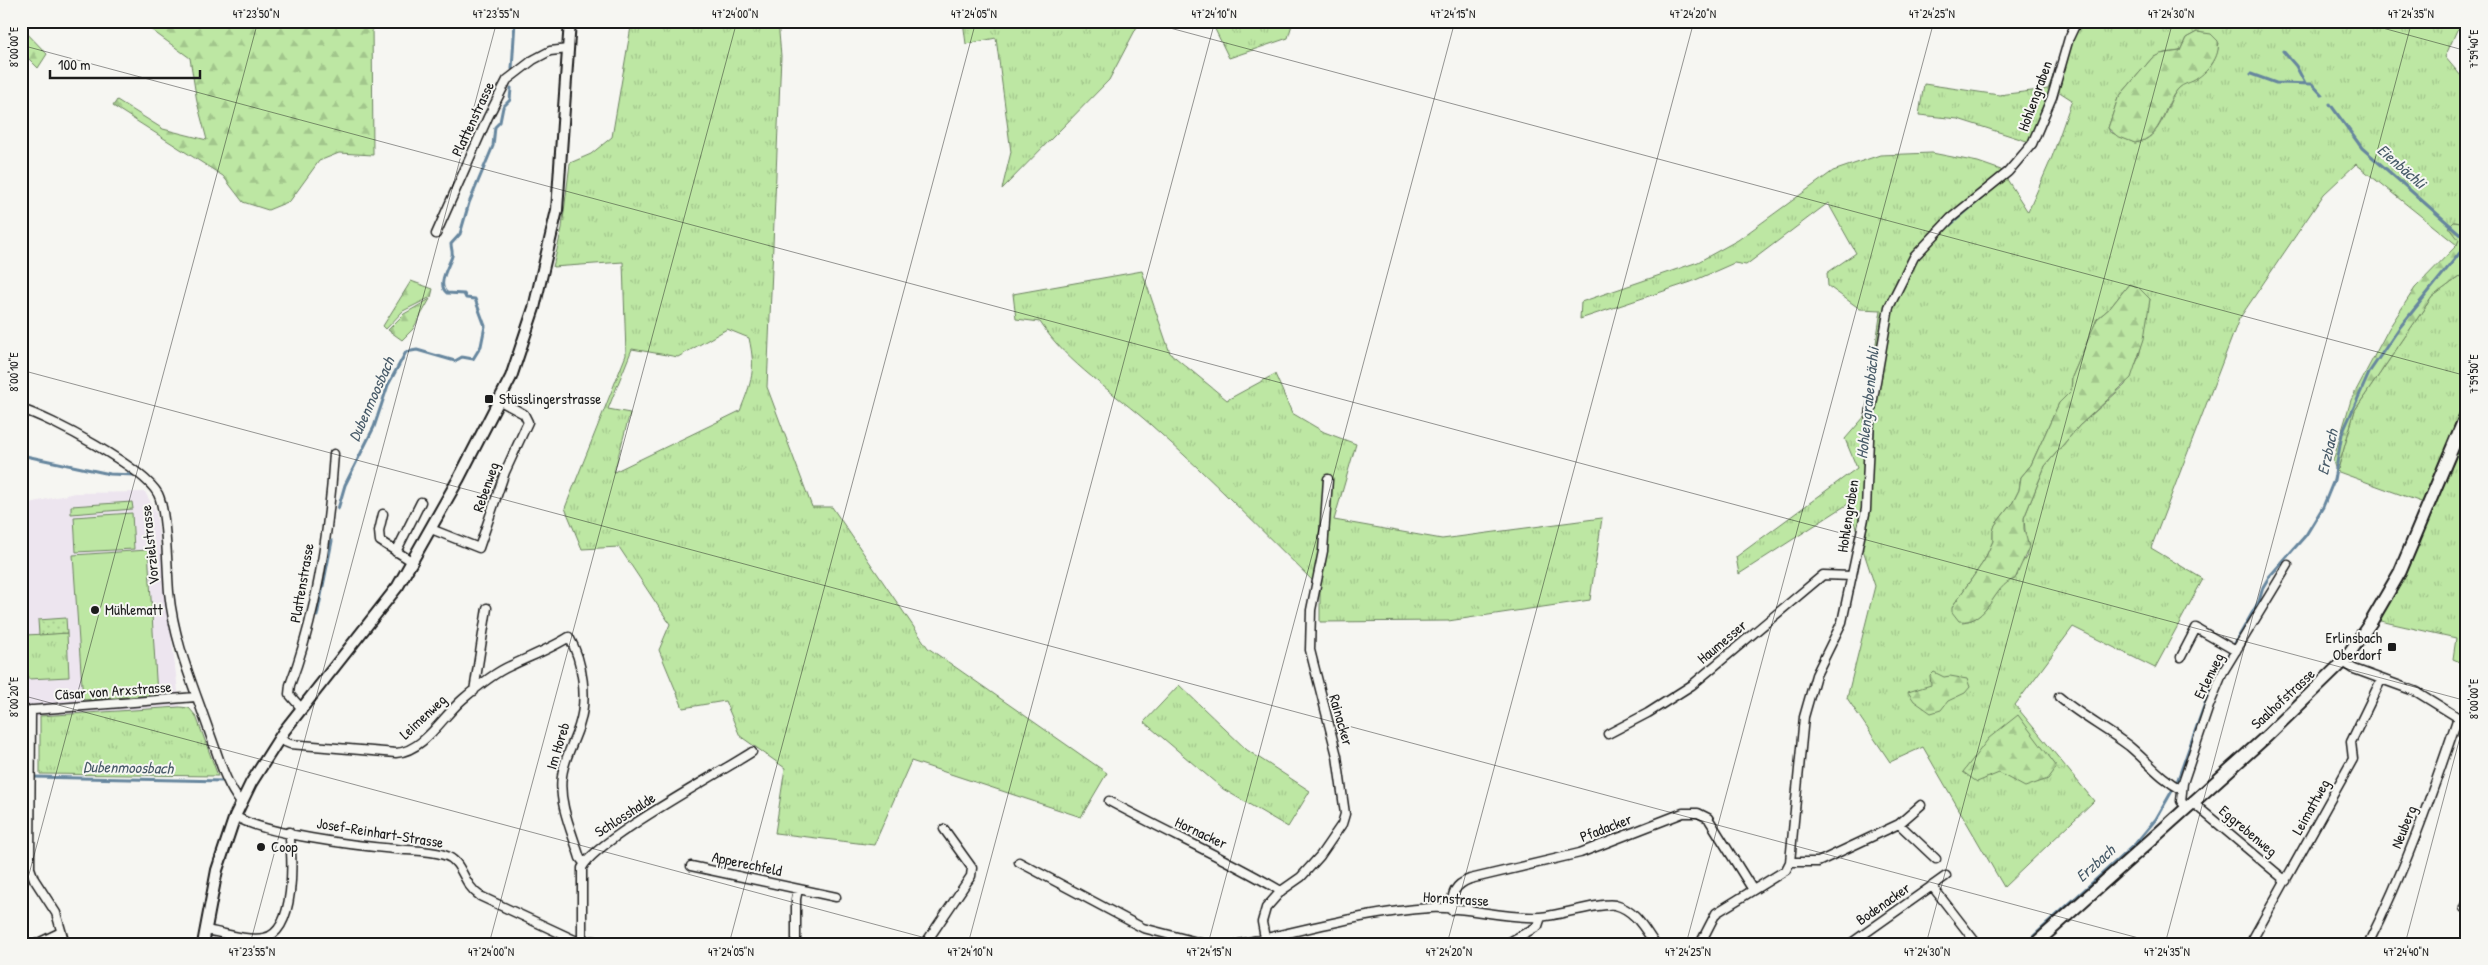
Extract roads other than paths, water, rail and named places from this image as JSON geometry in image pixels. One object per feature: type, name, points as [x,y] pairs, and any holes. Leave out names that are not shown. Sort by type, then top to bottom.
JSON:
[{"type":"main road","name":"Saalhofstrasse","points":[[2035,944],[2267,736],[2343,662],[2372,622],[2400,572],[2467,413]]},
{"type":"street","points":[[203,944],[217,870],[241,803],[278,739],[392,597],[431,530],[500,402],[522,349],[551,241],[560,178],[570,21]]},
{"type":"street","name":"Hohlengraben","points":[[1790,862],[1804,717],[1816,675],[1842,622],[1866,509],[1870,416],[1889,307],[1914,257],[1951,218],[2008,172],[2032,144],[2052,97],[2069,38],[2077,21]]},
{"type":"street","name":"Plattenstrasse","points":[[436,234],[488,117],[507,80],[541,56],[556,50],[568,49]]},
{"type":"street","name":"Rebenweg","points":[[431,530],[479,548],[505,472],[528,422],[524,414],[500,402]]},
{"type":"street","name":"Vorzielstrasse","points":[[21,409],[64,426],[133,469],[159,496],[163,510],[171,615],[181,654],[225,777],[241,803]]},
{"type":"street","name":"Plattenstrasse","points":[[302,709],[289,694],[290,685],[310,624],[326,527],[334,454]]},
{"type":"street","name":"Rainacker","points":[[1265,938],[1262,922],[1266,908],[1281,892],[1301,877],[1320,856],[1342,824],[1345,814],[1337,756],[1310,650],[1311,610],[1323,551],[1328,479]]},
{"type":"street","points":[[396,552],[421,502]]},
{"type":"street","points":[[382,514],[378,531],[380,541],[413,562]]},
{"type":"street","name":"Erlenweg","points":[[2182,790],[2209,706],[2223,672],[2288,565]]},
{"type":"street","name":"Haumesser","points":[[1608,734],[1648,713],[1692,685],[1823,575],[1852,576]]},
{"type":"street","points":[[474,690],[487,608]]},
{"type":"street","points":[[2181,657],[2196,628],[2236,651]]},
{"type":"street","name":"Leimenweg","points":[[278,739],[290,744],[403,753],[418,744],[445,715],[474,690],[508,666],[552,648],[569,637]]},
{"type":"street","name":"Im Horeb","points":[[569,637],[574,646],[584,699],[580,725],[562,776],[562,792],[568,820],[580,858],[584,863]]},
{"type":"street","points":[[2343,662],[2354,669],[2381,680],[2417,692],[2467,723]]},
{"type":"street","name":"Leimattweg","points":[[2250,944],[2353,759],[2351,742],[2381,680]]},
{"type":"street","name":"Cäsar von Arxstrasse","points":[[21,710],[196,697]]},
{"type":"street","points":[[2059,697],[2146,760],[2161,778],[2182,790],[2181,801],[2189,805]]},
{"type":"street","points":[[31,710],[30,868],[34,879],[56,913],[65,944]]},
{"type":"street","name":"Neuberg","points":[[2368,944],[2388,905],[2426,811],[2458,717]]},
{"type":"street","name":"Schlosshalde","points":[[584,863],[606,842],[752,752]]},
{"type":"street","name":"Hornacker","points":[[1109,801],[1178,838],[1234,864],[1281,892]]},
{"type":"street","points":[[1700,944],[1716,913],[1786,870],[1790,862],[1818,862],[1899,824],[1921,805]]},
{"type":"street","name":"Eggrebenweg","points":[[2189,805],[2286,881]]},
{"type":"street","name":"Pfadacker","points":[[1452,910],[1453,893],[1458,884],[1470,879],[1580,853],[1683,813],[1698,813],[1708,818],[1753,890]]},
{"type":"street","name":"Josef-Reinhart-Strasse","points":[[235,816],[257,825],[290,832],[374,847],[443,854],[458,863],[468,886],[480,896],[583,943]]},
{"type":"street","points":[[1899,824],[1936,860]]},
{"type":"street","points":[[925,944],[971,876],[972,868],[944,829]]},
{"type":"street","points":[[206,930],[262,938],[273,934],[281,927],[291,884],[292,847],[290,832]]},
{"type":"street","points":[[1020,862],[1143,928],[1205,944]]},
{"type":"street","points":[[584,863],[582,868],[583,943],[592,941],[619,944]]},
{"type":"street","name":"Apperechfeld","points":[[691,866],[836,897]]},
{"type":"street","name":"Bodenacker","points":[[1850,944],[1946,876]]},
{"type":"street","name":"Bodenacker","points":[[1932,886],[1977,944]]},
{"type":"street","name":"Apperechfeld","points":[[796,944],[798,889]]},
{"type":"street","name":"Hornstrasse","points":[[1239,944],[1385,914],[1432,908],[1503,917],[1542,917],[1613,905],[1628,910],[1636,917],[1655,944]]},
{"type":"street","points":[[1506,944],[1538,926],[1542,917]]},
{"type":"street","points":[[36,944],[61,932]]},
{"type":"waterway","name":"Dubenmoosbach","points":[[512,69],[515,21]]},
{"type":"waterway","name":"Eienbächli","points":[[2283,51],[2296,66],[2305,83]]},
{"type":"waterway","name":"Eienbächli","points":[[2251,74],[2276,83],[2312,84],[2322,95]]},
{"type":"waterway","name":"Dubenmoosbach","points":[[338,509],[345,485],[374,427],[388,385],[406,352],[417,350],[455,361],[462,357],[473,359],[481,346],[485,326],[475,299],[466,298],[464,294],[447,293],[444,290],[443,280],[452,256],[451,244],[460,234],[469,203],[493,146],[495,127],[500,122],[503,107],[510,100],[511,88]]},
{"type":"waterway","name":"Eienbächli","points":[[2330,104],[2362,148],[2467,240]]},
{"type":"waterway","name":"Hohlengrabenbächli","points":[[1943,231],[1984,196]]},
{"type":"waterway","name":"Erzbach","points":[[2234,645],[2259,601],[2263,587],[2269,577],[2306,535],[2323,507],[2334,480],[2342,434],[2370,371],[2400,327],[2467,244]]},
{"type":"waterway","name":"Hohlengrabenbächli","points":[[1873,436],[1875,409]]},
{"type":"waterway","points":[[21,455],[110,474],[135,475]]},
{"type":"waterway","name":"Dubenmoosbach","points":[[317,616],[332,541]]},
{"type":"waterway","name":"Erzbach","points":[[2177,782],[2213,681],[2231,651]]},
{"type":"waterway","name":"Dubenmoosbach","points":[[21,776],[26,777]]},
{"type":"waterway","name":"Dubenmoosbach","points":[[33,777],[224,781]]},
{"type":"waterway","name":"Erzbach","points":[[2025,944],[2136,843],[2156,819],[2172,791]]},
{"type":"place","name":"Stüsslingerstrasse","points":[[489,399]]},
{"type":"place","name":"Mühlematt","points":[[95,610]]},
{"type":"place","name":"Erlinsbach Oberdorf","points":[[2392,647]]},
{"type":"place","name":"Coop","points":[[261,847]]}]
